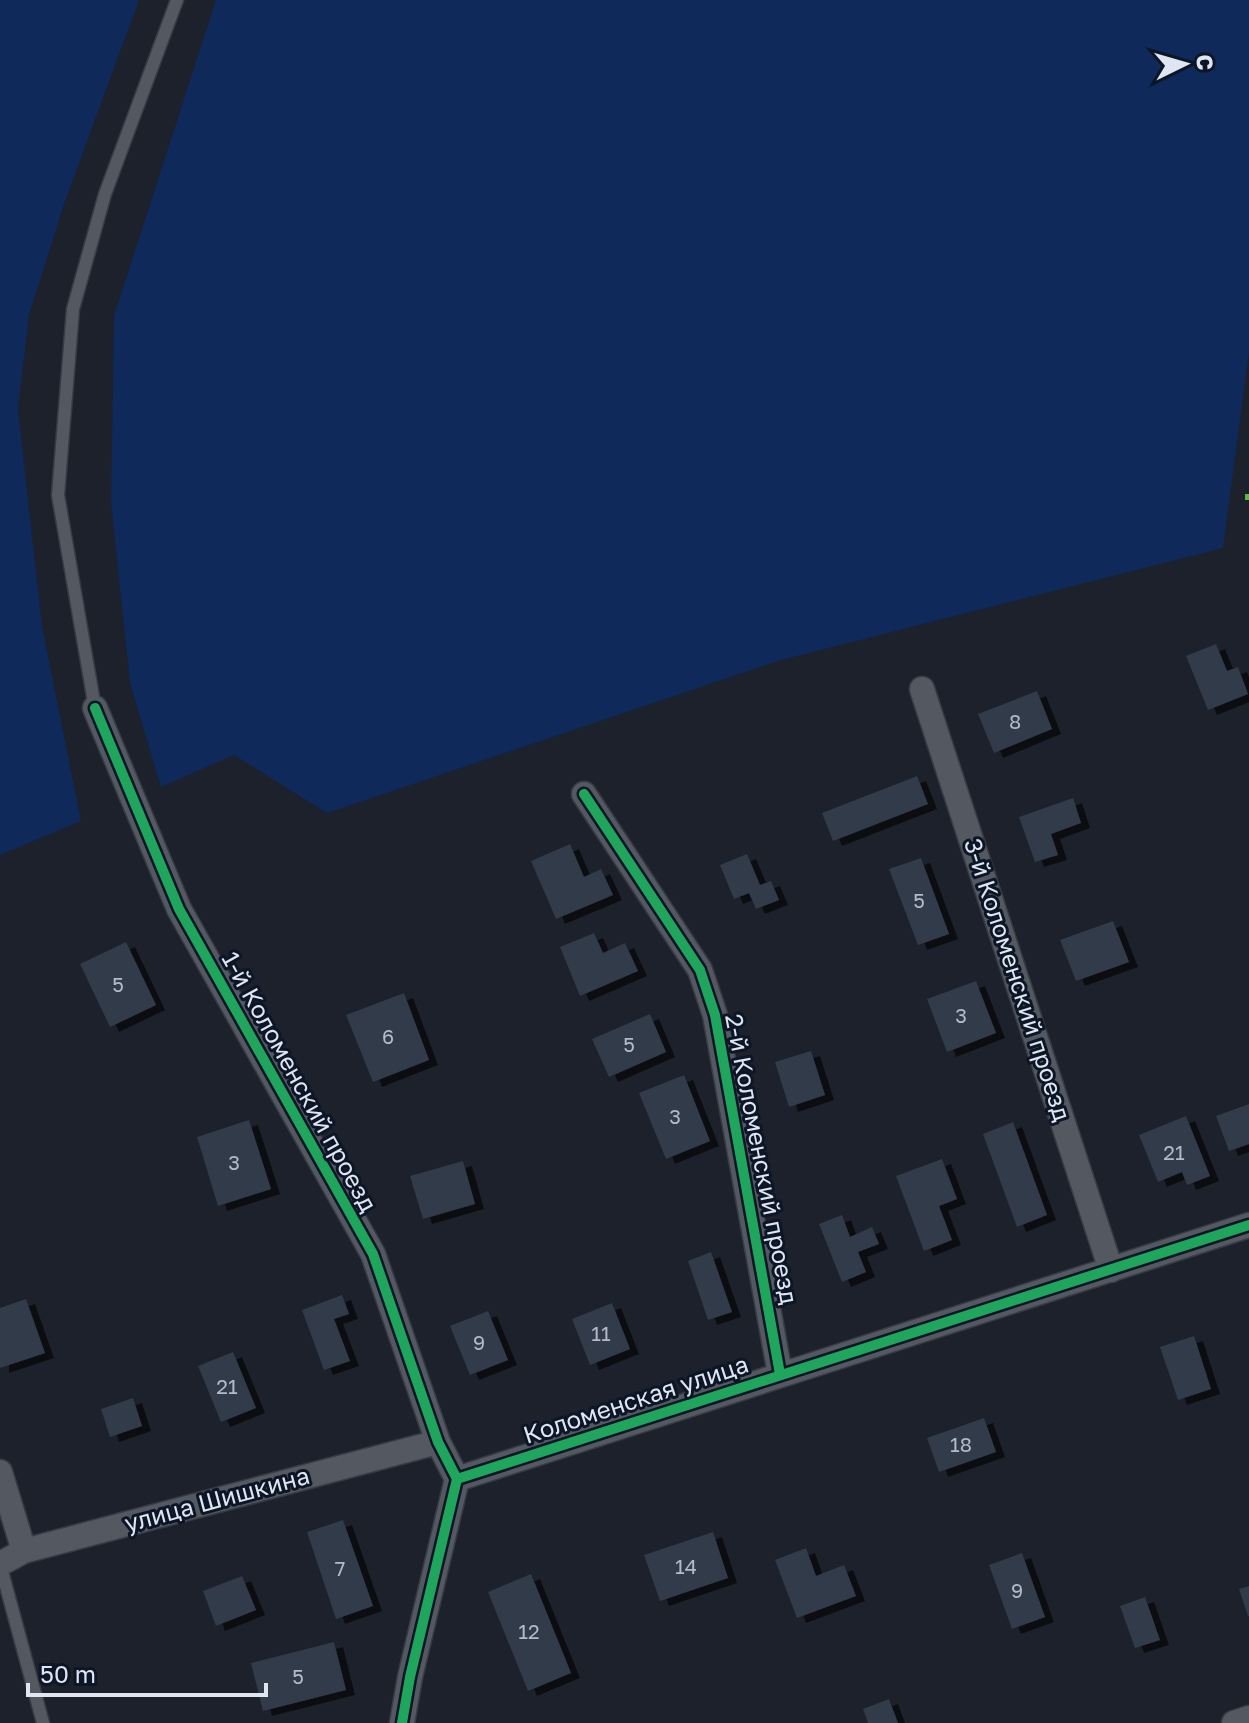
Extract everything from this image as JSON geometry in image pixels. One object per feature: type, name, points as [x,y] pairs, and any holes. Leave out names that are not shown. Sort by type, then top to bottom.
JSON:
[{"type":"street","name":"3-й Коломенский проезд","points":[[922,689],[1111,1270]]},
{"type":"street","name":"1-й Коломенский проезд","points":[[95,708],[179,909],[373,1254],[438,1442],[457,1479]]},
{"type":"street","name":"2-й Коломенский проезд","points":[[584,794],[700,970],[715,1015],[780,1374]]},
{"type":"street","name":"Коломенская улица","points":[[457,1479],[1249,1225]]},
{"type":"street","name":"улица Шишкина","points":[[0,1564],[24,1551],[438,1442]]},
{"type":"street","points":[[0,1472],[24,1551]]},
{"type":"street","points":[[402,1723],[457,1479]]},
{"type":"street","points":[[1234,1723],[1249,1718]]},
{"type":"lane","points":[[95,708],[58,495],[73,309],[105,194],[177,0]]},
{"type":"lane","points":[[0,1564],[43,1723]]},
{"type":"shaded area","points":[[0,0],[139,0],[64,204],[29,315],[18,409],[42,626],[81,821],[0,855]]},
{"type":"shaded area","points":[[216,0],[1249,0],[1249,352],[1223,548],[781,660],[327,813],[234,755],[161,787],[130,683],[111,502],[114,316]]},
{"type":"building","points":[[1216,644],[1227,671],[1238,667],[1248,694],[1208,710],[1186,656]]},
{"type":"building","points":[[1037,691],[1052,729],[994,753],[978,714]]},
{"type":"building","points":[[917,776],[928,804],[833,841],[822,813]]},
{"type":"building","points":[[1073,798],[1081,823],[1051,834],[1058,855],[1035,862],[1019,817]]},
{"type":"building","points":[[570,844],[584,877],[601,869],[613,895],[556,919],[531,861]]},
{"type":"building","points":[[747,854],[760,885],[771,881],[779,900],[756,909],[749,893],[734,899],[720,865]]},
{"type":"building","points":[[921,858],[949,934],[918,945],[889,869]]},
{"type":"building","points":[[1113,921],[1129,962],[1076,981],[1060,940]]},
{"type":"building","points":[[594,933],[603,953],[625,943],[638,971],[580,996],[560,947]]},
{"type":"building","points":[[126,942],[156,1005],[110,1027],[80,964]]},
{"type":"building","points":[[976,981],[996,1033],[947,1052],[927,999]]},
{"type":"building","points":[[404,993],[429,1060],[373,1082],[346,1015]]},
{"type":"building","points":[[650,1014],[666,1052],[609,1077],[592,1039]]},
{"type":"building","points":[[811,1051],[825,1095],[789,1107],[775,1062]]},
{"type":"building","points":[[684,1075],[710,1141],[666,1159],[639,1093]]},
{"type":"building","points":[[1249,1104],[1249,1144],[1229,1151],[1216,1116]]},
{"type":"building","points":[[1186,1116],[1210,1176],[1187,1185],[1182,1172],[1158,1182],[1139,1135]]},
{"type":"building","points":[[249,1120],[271,1189],[218,1206],[197,1137]]},
{"type":"building","points":[[1013,1122],[1047,1215],[1017,1227],[983,1134]]},
{"type":"building","points":[[942,1159],[957,1199],[939,1206],[952,1240],[924,1251],[896,1176]]},
{"type":"building","points":[[463,1161],[475,1204],[423,1219],[410,1176]]},
{"type":"building","points":[[842,1215],[850,1237],[872,1227],[879,1244],[858,1252],[866,1272],[842,1282],[819,1224]]},
{"type":"building","points":[[711,1252],[732,1312],[708,1320],[688,1261]]},
{"type":"building","points":[[342,1295],[349,1314],[334,1319],[350,1361],[324,1370],[302,1310]]},
{"type":"building","points":[[26,1299],[45,1353],[0,1368],[0,1308]]},
{"type":"building","points":[[612,1303],[630,1349],[590,1365],[572,1319]]},
{"type":"building","points":[[488,1311],[508,1360],[470,1375],[450,1326]]},
{"type":"building","points":[[1194,1336],[1211,1389],[1178,1400],[1160,1347]]},
{"type":"building","points":[[233,1352],[256,1408],[221,1422],[198,1366]]},
{"type":"building","points":[[133,1398],[142,1426],[110,1437],[101,1409]]},
{"type":"building","points":[[984,1418],[996,1452],[939,1472],[927,1438]]},
{"type":"building","points":[[343,1520],[373,1606],[336,1619],[307,1532]]},
{"type":"building","points":[[713,1532],[728,1578],[660,1601],[644,1555]]},
{"type":"building","points":[[806,1548],[816,1576],[844,1565],[856,1596],[797,1618],[775,1560]]},
{"type":"building","points":[[1022,1553],[1045,1617],[1012,1629],[989,1565]]},
{"type":"building","points":[[531,1574],[571,1673],[528,1691],[488,1592]]},
{"type":"building","points":[[242,1576],[256,1610],[216,1626],[203,1591]]},
{"type":"building","points":[[1249,1586],[1249,1616],[1248,1616],[1239,1589]]},
{"type":"building","points":[[1145,1597],[1160,1640],[1135,1648],[1120,1606]]},
{"type":"building","points":[[334,1642],[346,1690],[263,1711],[251,1663]]},
{"type":"building","points":[[889,1699],[898,1723],[868,1723],[863,1709]]},
{"type":"marked path","points":[[1249,494],[1249,500]]},
{"type":"cycle path","points":[[95,708],[179,909],[373,1254],[438,1442],[457,1479]]},
{"type":"cycle path","points":[[584,794],[700,970],[715,1015],[780,1374]]},
{"type":"cycle path","points":[[402,1723],[457,1479],[1249,1225]]}]
